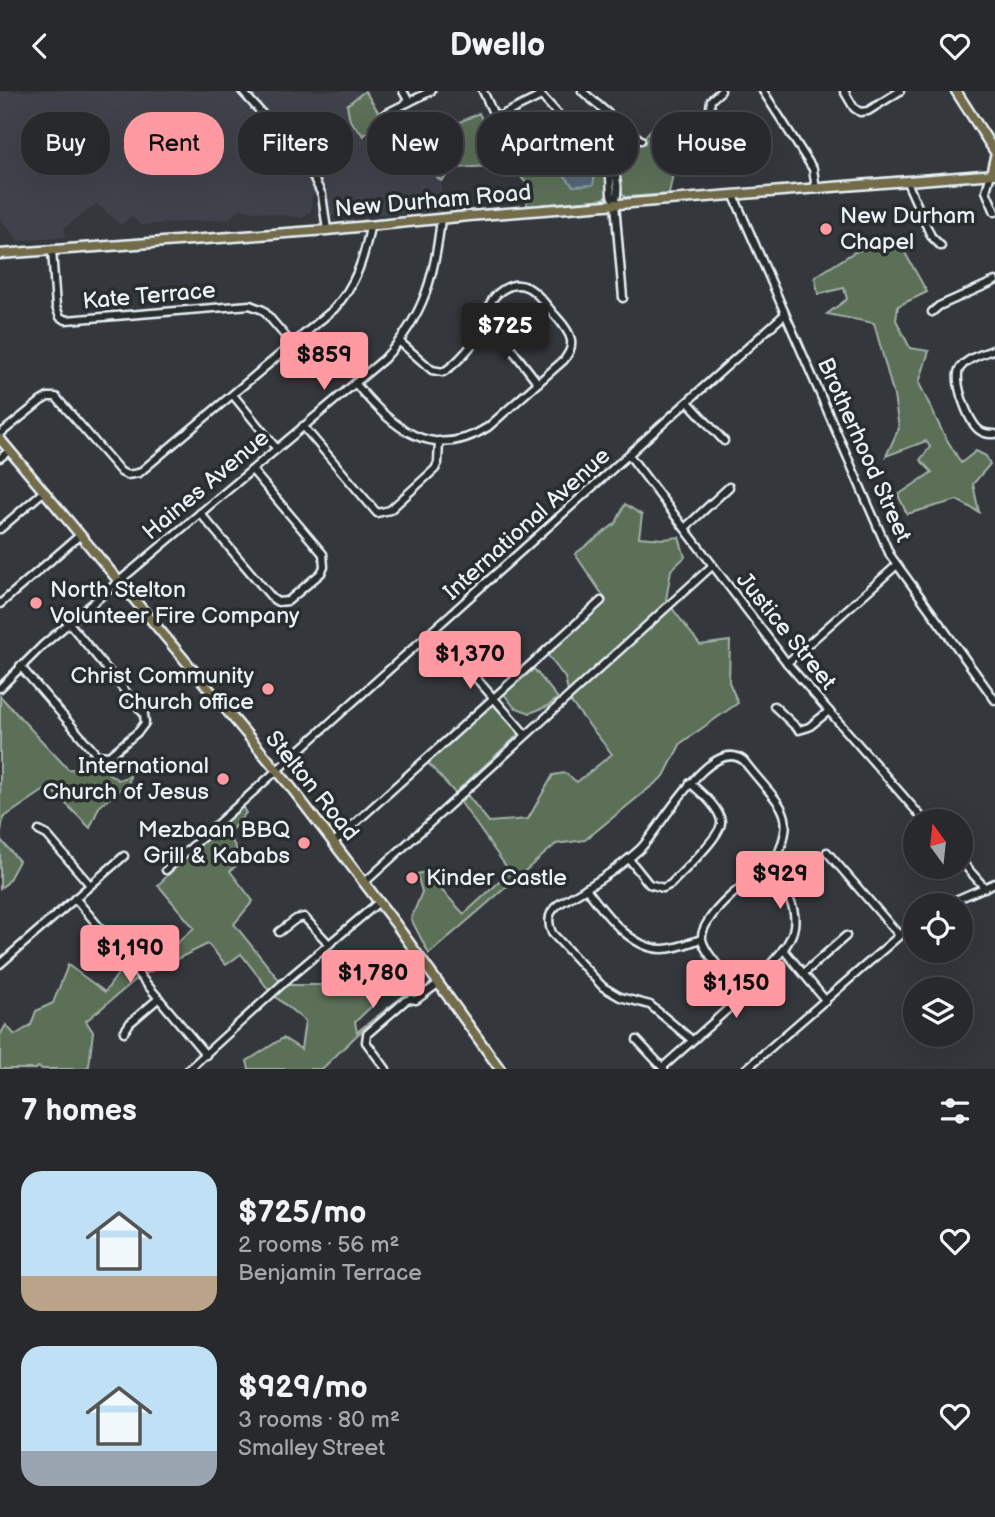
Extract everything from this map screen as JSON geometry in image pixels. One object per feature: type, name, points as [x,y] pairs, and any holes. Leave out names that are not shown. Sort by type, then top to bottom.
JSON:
[{"type":"main road","points":[[956,91],[995,152]]},
{"type":"main road","points":[[993,174],[995,157]]},
{"type":"main road","name":"New Durham Road","points":[[0,254],[370,227],[441,218],[993,174]]},
{"type":"main road","name":"Stelton Road","points":[[0,439],[277,771],[379,902],[500,1069]]},
{"type":"street","points":[[242,91],[312,172],[323,195],[327,230]]},
{"type":"street","points":[[403,91],[409,102]]},
{"type":"street","points":[[389,112],[431,91]]},
{"type":"street","points":[[483,91],[493,113],[498,117],[539,93],[556,112]]},
{"type":"street","points":[[582,91],[606,112]]},
{"type":"street","points":[[713,112],[710,108],[711,100],[721,91]]},
{"type":"street","points":[[763,91],[813,169],[816,189]]},
{"type":"street","points":[[844,91],[854,108],[860,112],[868,111],[900,91]]},
{"type":"street","points":[[638,137],[642,140]]},
{"type":"street","points":[[993,174],[986,191],[995,212]]},
{"type":"street","points":[[609,175],[611,195],[615,204],[623,298]]},
{"type":"street","points":[[907,182],[931,236],[941,246]]},
{"type":"street","name":"Brotherhood Street","points":[[734,196],[890,555],[995,700]]},
{"type":"street","name":"Haines Avenue","points":[[0,687],[69,623],[384,359],[400,342],[426,296],[438,252],[441,218]]},
{"type":"street","points":[[0,433],[41,401],[56,397],[121,472],[133,476],[334,309],[347,295],[360,269],[370,227]]},
{"type":"street","name":"Kate Terrace","points":[[52,250],[56,307],[60,317],[66,320],[250,305],[263,310],[292,344]]},
{"type":"street","points":[[932,312],[939,306],[995,281]]},
{"type":"street","points":[[355,383],[374,406],[397,426],[422,439],[454,440],[479,433],[565,360],[571,341],[565,327],[535,291],[530,287],[516,285],[496,295],[490,302],[482,329],[454,364],[443,372],[432,370],[400,342]]},
{"type":"street","name":"International Avenue","points":[[166,870],[785,314]]},
{"type":"street","points":[[482,329],[503,338],[538,383]]},
{"type":"street","points":[[995,349],[964,364],[956,381],[973,423],[981,432],[995,434]]},
{"type":"street","points":[[233,395],[277,449]]},
{"type":"street","points":[[688,403],[724,441]]},
{"type":"street","points":[[303,426],[377,513],[390,510],[435,469],[438,463],[439,441]]},
{"type":"street","points":[[0,458],[9,451]]},
{"type":"street","name":"Justice Street","points":[[629,455],[787,663],[915,809]]},
{"type":"street","points":[[200,513],[273,599],[278,602],[288,601],[321,573],[324,558],[252,470]]},
{"type":"street","points":[[685,527],[729,487]]},
{"type":"street","points":[[0,529],[43,492]]},
{"type":"street","points":[[0,604],[79,536]]},
{"type":"street","points":[[787,663],[897,565]]},
{"type":"street","points":[[364,883],[712,566]]},
{"type":"street","points":[[333,843],[601,601]]},
{"type":"street","points":[[20,666],[97,755],[109,756],[139,731],[145,723],[142,710],[69,623]]},
{"type":"street","points":[[435,630],[525,734]]},
{"type":"street","points":[[774,706],[799,730],[809,727],[829,711]]},
{"type":"street","points":[[692,1040],[650,1005],[620,997],[603,987],[552,933],[549,918],[554,908],[629,859],[653,836],[690,783],[703,769],[722,758],[735,757],[744,761],[781,805],[785,815],[783,846],[769,874]]},
{"type":"street","points":[[629,859],[649,884],[663,888],[671,884],[714,838],[721,827],[721,818],[690,783]]},
{"type":"street","points":[[39,831],[47,835],[90,885]]},
{"type":"street","points":[[827,852],[899,935]]},
{"type":"street","points":[[0,964],[124,856]]},
{"type":"street","points":[[744,995],[718,966],[701,939],[705,926],[730,896],[761,875],[769,874]]},
{"type":"street","points":[[637,1040],[663,1068],[744,995],[783,949],[794,929],[794,913],[784,891],[769,874]]},
{"type":"street","points":[[973,874],[985,888]]},
{"type":"street","points":[[973,893],[995,883]]},
{"type":"street","points":[[586,888],[614,925],[649,947],[669,948],[701,939]]},
{"type":"street","points":[[75,898],[206,1055]]},
{"type":"street","points":[[189,1069],[290,977],[379,902]]},
{"type":"street","points":[[279,932],[296,919],[304,917],[329,944]]},
{"type":"street","points":[[746,1069],[903,932]]},
{"type":"street","points":[[804,973],[846,936]]},
{"type":"street","points":[[783,949],[826,1001]]},
{"type":"street","points":[[386,1069],[368,1046],[365,1037],[405,1001],[416,1000],[439,983]]},
{"type":"street","points":[[124,1032],[130,1023],[159,998]]},
{"type":"shaded area","points":[[0,91],[360,91],[362,93],[347,105],[348,112],[238,112],[238,175],[353,175],[353,124],[367,140],[367,175],[435,175],[441,181],[442,212],[327,216],[324,195],[312,195],[311,211],[302,218],[240,209],[229,219],[140,225],[132,216],[121,225],[97,204],[64,228],[66,237],[19,241],[0,218]]},
{"type":"green space","points":[[365,91],[378,112],[367,112],[367,132],[364,136],[353,124],[353,112],[348,112],[347,105]]},
{"type":"green space","points":[[477,114],[477,167],[463,168],[463,120]]},
{"type":"green space","points":[[652,128],[652,175],[673,175],[669,194],[625,197],[620,189],[616,175],[638,175],[638,142],[640,143]]},
{"type":"green space","points":[[435,175],[448,175],[441,181]]},
{"type":"green space","points":[[519,175],[605,175],[607,196],[603,199],[527,206],[526,183]]},
{"type":"green space","points":[[899,242],[927,292],[898,306],[896,320],[910,348],[929,351],[919,383],[961,463],[976,451],[986,456],[990,464],[973,484],[979,512],[957,500],[907,514],[898,495],[932,472],[920,460],[930,447],[926,441],[886,456],[899,428],[894,396],[874,323],[827,314],[847,299],[844,288],[818,294],[815,277],[853,253],[870,246]]},
{"type":"green space","points":[[625,504],[642,515],[639,537],[679,537],[685,557],[671,570],[666,600],[700,645],[730,641],[729,682],[738,703],[681,743],[664,776],[585,840],[556,844],[429,954],[411,919],[422,892],[417,874],[425,872],[464,914],[510,872],[457,797],[464,791],[489,822],[528,819],[553,775],[565,773],[577,782],[612,754],[570,701],[565,678],[547,654],[606,600],[575,554],[616,523]]},
{"type":"green space","points":[[534,669],[558,698],[548,706],[530,713],[514,707],[504,694]]},
{"type":"green space","points":[[0,696],[68,769],[105,771],[118,780],[130,776],[129,782],[99,807],[90,828],[49,787],[3,818],[0,839]]},
{"type":"green space","points":[[494,703],[521,732],[455,793],[428,763]]},
{"type":"green space","points":[[240,803],[246,813],[228,834],[243,860],[230,871],[253,901],[234,924],[283,985],[352,985],[376,1002],[355,1022],[357,1032],[425,979],[357,1035],[322,1069],[249,1069],[247,1061],[283,1038],[301,1049],[305,1021],[272,994],[241,954],[226,965],[208,944],[139,977],[86,1021],[93,1032],[89,1066],[85,1069],[0,1069],[0,1035],[6,1025],[15,1035],[31,1025],[36,1011],[53,1003],[68,965],[105,992],[124,965],[132,968],[168,951],[194,928],[158,885]]},
{"type":"green space","points":[[0,839],[19,861],[7,883],[0,888]]},
{"type":"water","points":[[564,175],[594,175],[593,185],[573,186]]},
{"type":"place","name":"New Durham Chapel","points":[[826,229]]},
{"type":"place","name":"North Stelton Volunteer Fire Company","points":[[36,603]]},
{"type":"place","name":"Christ Community Church office","points":[[268,689]]},
{"type":"place","name":"International Church of Jesus","points":[[223,779]]},
{"type":"place","name":"Mezbaan BBQ Grill & Kababs","points":[[304,843]]},
{"type":"place","name":"Kinder Castle","points":[[412,878]]}]
